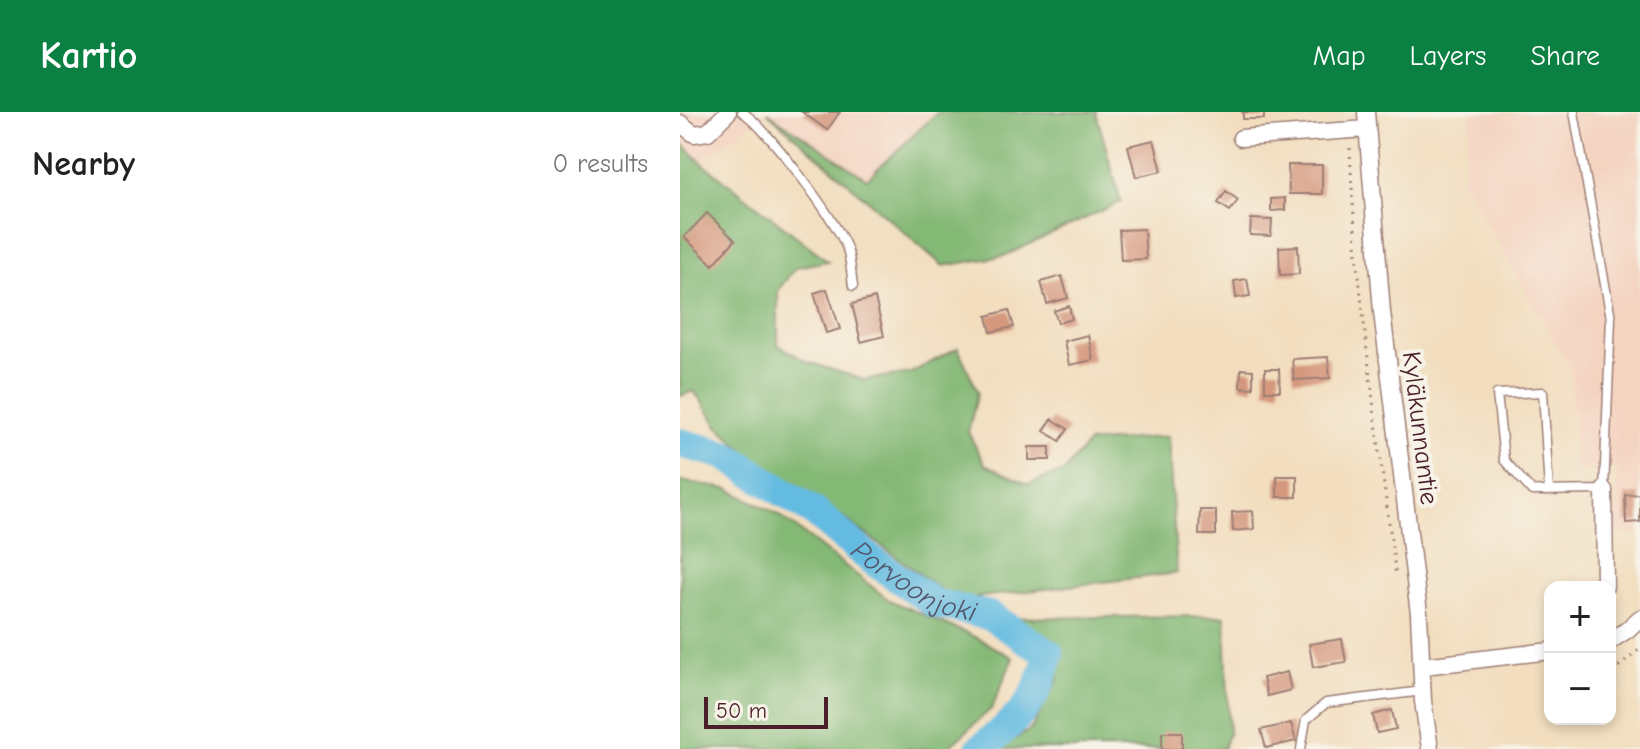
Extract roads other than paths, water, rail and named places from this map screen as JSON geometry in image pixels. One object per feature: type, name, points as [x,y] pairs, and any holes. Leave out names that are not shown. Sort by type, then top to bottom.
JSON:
[{"type":"street","points":[[680,123],[694,134],[708,132],[728,112]]},
{"type":"street","points":[[1241,138],[1366,120]]},
{"type":"street","name":"Kyläkunnantie","points":[[1366,120],[1382,312],[1424,666],[1423,691],[1430,749]]},
{"type":"street","points":[[1604,490],[1605,581]]},
{"type":"street","points":[[1616,636],[1640,618]]},
{"type":"street","points":[[1424,666],[1544,652]]},
{"type":"lane","points":[[742,112],[751,117],[838,228],[848,251],[853,286]]},
{"type":"lane","points":[[1549,491],[1543,392],[1497,394],[1504,460],[1532,491],[1549,491],[1604,490],[1611,318],[1574,112]]},
{"type":"lane","points":[[1301,749],[1306,720],[1326,703],[1423,691]]},
{"type":"waterway","name":"Porvoonjoki","points":[[680,443],[725,455],[814,512],[869,558],[934,603],[990,616],[1049,654],[1039,685],[1025,709],[980,749]]}]
